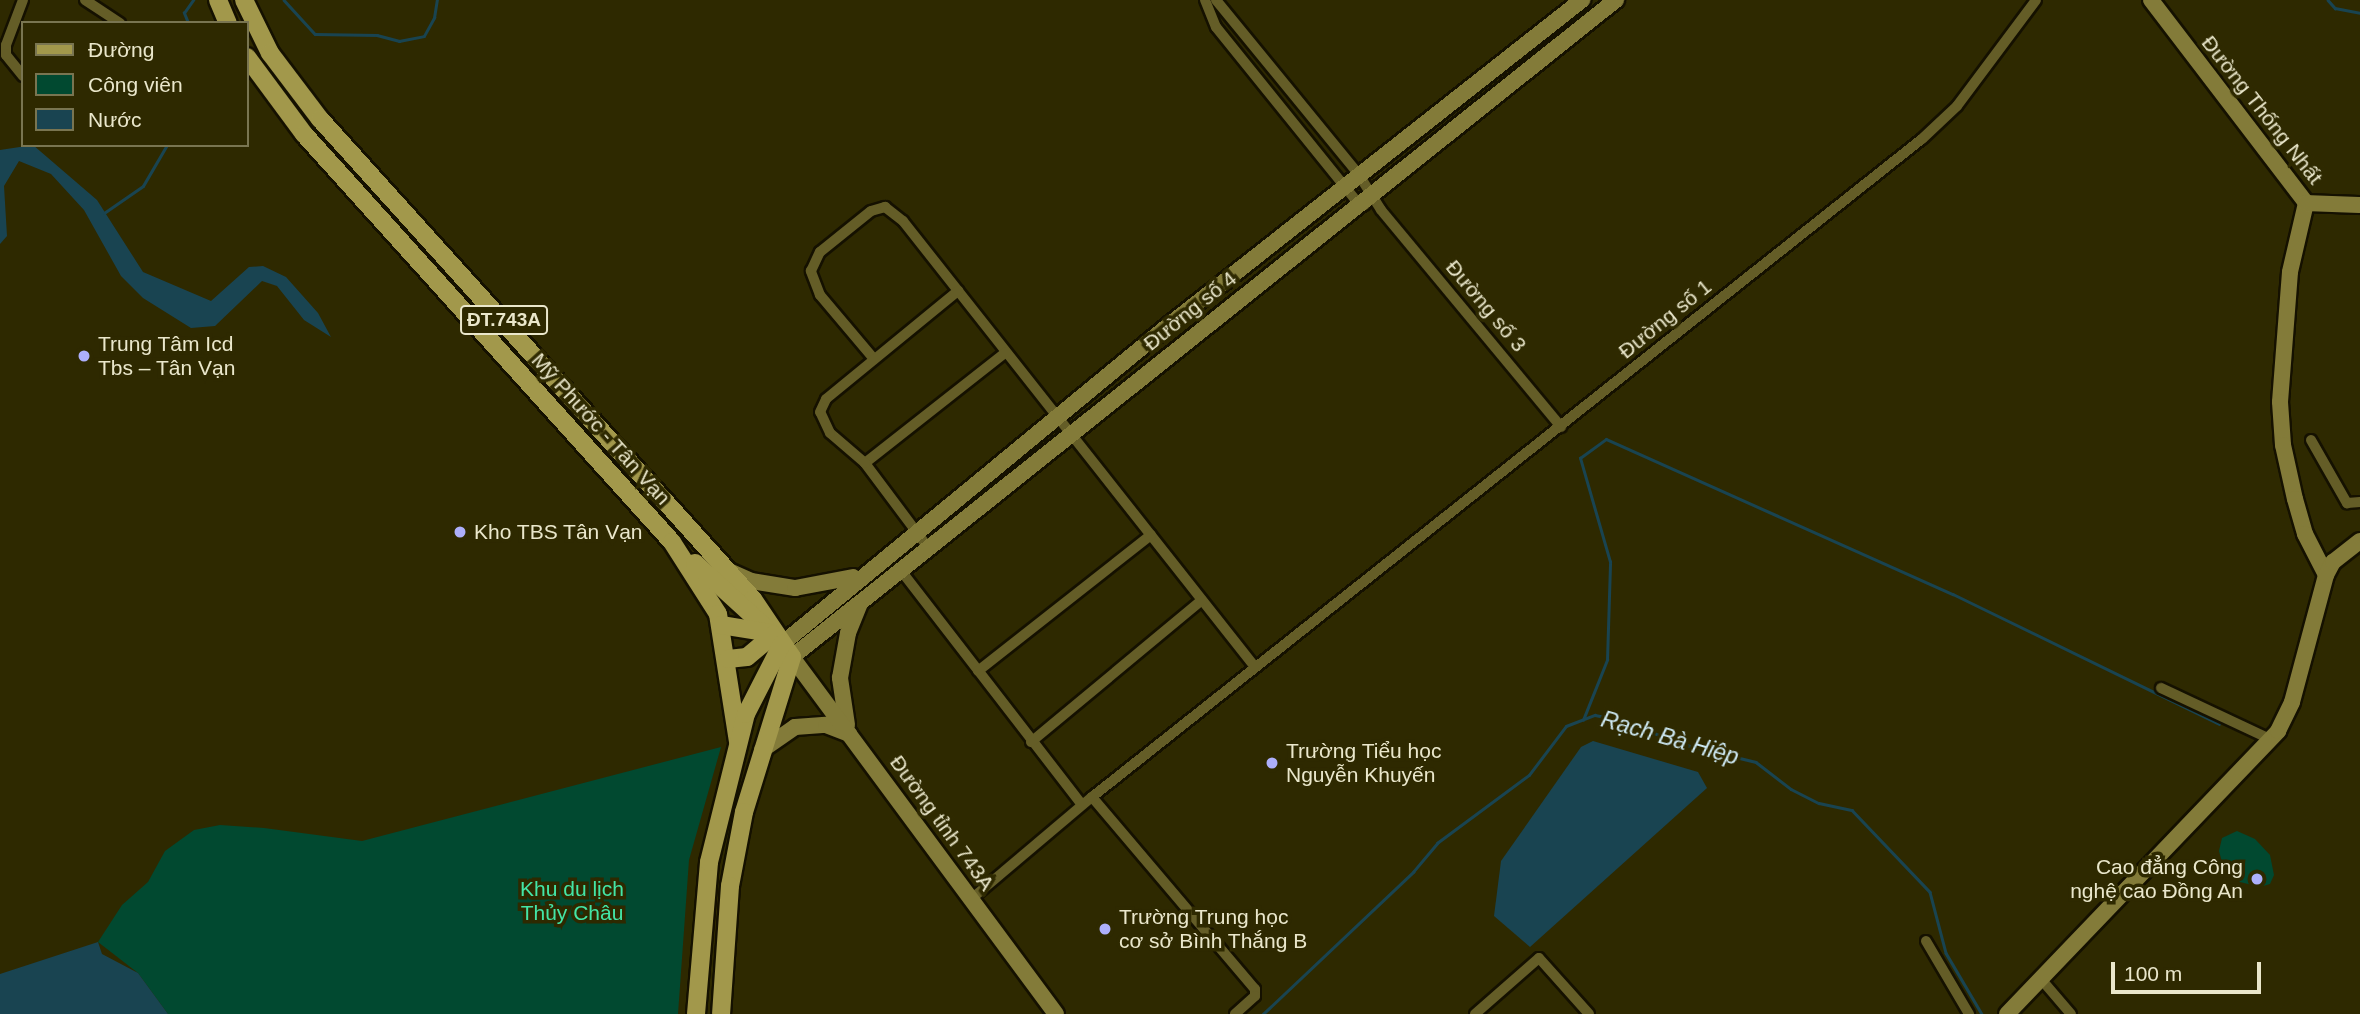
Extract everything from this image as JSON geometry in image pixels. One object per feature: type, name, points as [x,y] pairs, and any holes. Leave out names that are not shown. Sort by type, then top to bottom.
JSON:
[{"type":"main road","name":"Mỹ Phước - Tân Vạn","points":[[244,0],[270,53],[320,119],[728,571],[783,645],[753,697],[738,741],[709,862],[696,1011]]},
{"type":"main road","name":"Mỹ Phước - Tân Vạn","points":[[248,58],[304,134],[672,542],[711,597],[721,625],[738,741]]},
{"type":"main road","name":"Đường tỉnh 743A","points":[[672,542],[707,572],[747,620],[783,645]]},
{"type":"main road","points":[[721,625],[783,645]]},
{"type":"main road","points":[[728,659],[747,657],[783,645]]},
{"type":"main road","points":[[696,1011],[721,1011],[730,886],[783,645]]},
{"type":"street","points":[[21,74],[6,55],[6,46],[23,0]]},
{"type":"street","points":[[85,0],[117,21]]},
{"type":"street","name":"Đường số 4","points":[[783,645],[862,574],[1057,416],[1582,0]]},
{"type":"street","name":"Đường số 4","points":[[783,645],[862,599],[1616,0]]},
{"type":"street","name":"Đường số 1","points":[[970,900],[1092,797],[1922,139],[1957,106],[2036,0]]},
{"type":"street","name":"Đường Thống Nhất","points":[[2151,0],[2306,203],[2360,205]]},
{"type":"street","name":"Đường số 3","points":[[1212,4],[1359,175],[1381,210],[1562,427]]},
{"type":"street","name":"Đường số 3","points":[[1212,4],[1216,27],[1358,203]]},
{"type":"street","points":[[1358,203],[1381,210]]},
{"type":"street","points":[[2306,203],[2290,272],[2280,402],[2283,445],[2295,499],[2305,534],[2326,575]]},
{"type":"street","points":[[874,359],[820,295],[811,271],[820,252],[871,211],[885,208],[903,221],[1255,667]]},
{"type":"street","points":[[927,546],[865,463],[830,433],[820,412],[826,398],[958,291]]},
{"type":"street","points":[[865,463],[1006,352]]},
{"type":"street","points":[[2311,440],[2347,503],[2360,502]]},
{"type":"street","points":[[978,671],[1151,535]]},
{"type":"street","points":[[2007,1014],[2270,739],[2292,702],[2326,575],[2333,562],[2360,541]]},
{"type":"street","points":[[900,568],[1082,805]]},
{"type":"street","points":[[728,571],[751,581],[795,588],[828,585],[862,574]]},
{"type":"street","points":[[850,734],[839,678],[848,632],[862,599]]},
{"type":"street","points":[[1031,742],[1202,600]]},
{"type":"street","name":"Đường tỉnh 743A","points":[[783,645],[1056,1014]]},
{"type":"street","points":[[2161,688],[2270,739]]},
{"type":"street","points":[[760,752],[795,727],[826,725],[850,734]]},
{"type":"street","points":[[1092,797],[1255,989],[1255,996],[1235,1014]]},
{"type":"street","points":[[1926,941],[1969,1014]]},
{"type":"street","points":[[1475,1014],[1539,958],[1589,1014]]},
{"type":"street","points":[[2040,979],[2071,1014]]},
{"type":"green space","name":"Khu du lịch Thủy Châu","points":[[721,747],[689,860],[678,1014],[168,1014],[138,973],[98,942],[122,905],[148,882],[165,851],[194,830],[220,825],[362,841]]},
{"type":"green space","points":[[2237,831],[2255,839],[2270,855],[2274,875],[2270,884],[2260,887],[2240,882],[2222,862],[2219,851],[2222,838]]},
{"type":"water","points":[[35,147],[97,200],[143,272],[211,301],[249,267],[263,266],[286,277],[318,313],[331,337],[304,320],[277,286],[262,281],[215,326],[191,328],[143,298],[121,276],[84,210],[51,174],[19,161],[4,186],[7,236],[0,244],[0,150]]},
{"type":"water","points":[[1593,741],[1698,772],[1707,788],[1530,947],[1494,916],[1501,861],[1581,747]]},
{"type":"water","points":[[98,942],[102,954],[138,973],[168,1014],[0,1014],[0,974]]},
{"type":"waterway","points":[[187,21],[184,13],[193,0]]},
{"type":"waterway","points":[[284,0],[315,34],[377,35],[399,41],[424,36],[434,18],[437,0]]},
{"type":"waterway","points":[[2328,0],[2335,8],[2360,13]]},
{"type":"waterway","points":[[104,213],[143,186],[166,147]]},
{"type":"waterway","points":[[1583,720],[1607,660],[1610,562],[1580,458],[1606,439],[1953,594],[2219,724]]},
{"type":"waterway","name":"Rạch Bà Hiệp","points":[[1263,1014],[1413,872],[1437,843],[1529,775],[1566,726],[1595,715],[1625,721],[1678,743],[1756,762],[1791,789],[1819,803],[1852,810],[1930,892],[1946,953],[1982,1014]]},
{"type":"place","name":"Trung Tâm Icd Tbs – Tân Vạn","points":[[84,356]]},
{"type":"place","name":"Kho TBS Tân Vạn","points":[[460,532]]},
{"type":"place","name":"Trường Tiểu học Nguyễn Khuyến","points":[[1272,763]]},
{"type":"place","name":"Cao đẳng Công nghệ cao Đồng An","points":[[2257,879]]},
{"type":"place","name":"Trường Trung học cơ sở Bình Thắng B","points":[[1105,929]]}]
